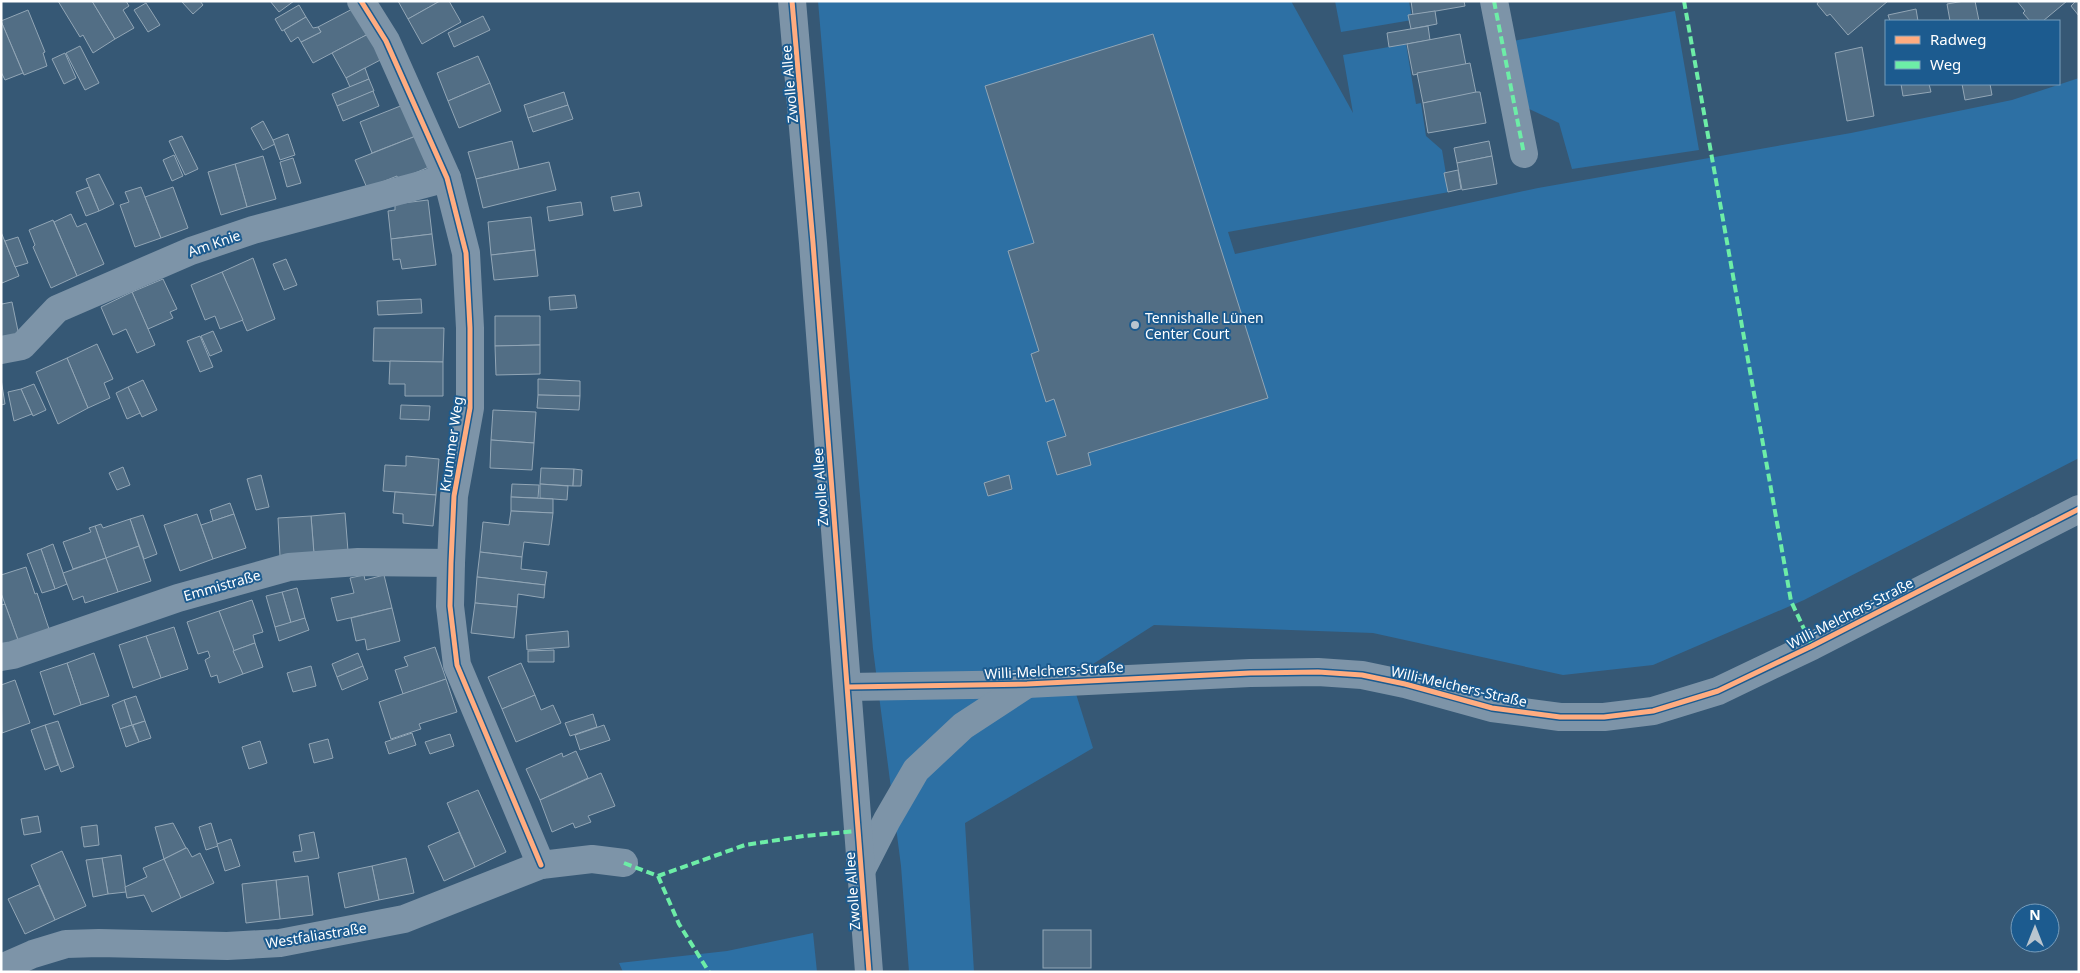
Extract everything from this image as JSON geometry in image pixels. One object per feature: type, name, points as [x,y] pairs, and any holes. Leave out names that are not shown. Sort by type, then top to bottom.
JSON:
[{"type":"street","name":"Krummer Weg","points":[[361,1],[386,41],[447,178],[466,253],[470,328],[470,408],[454,496],[450,606],[457,665],[542,865]]},
{"type":"street","name":"Zwolle Allee","points":[[792,1],[848,687],[869,972]]},
{"type":"street","points":[[1494,1],[1524,154]]},
{"type":"street","name":"Am Knie","points":[[1,350],[22,346],[56,309],[191,251],[253,230],[447,178]]},
{"type":"street","name":"Willi-Melchers-Straße","points":[[848,687],[1027,684],[1240,673],[1318,672],[1362,675],[1406,684],[1492,708],[1560,717],[1604,717],[1654,711],[1718,691],[1812,646],[2079,509]]},
{"type":"street","name":"Emmistraße","points":[[1,656],[13,655],[178,598],[289,567],[358,562],[451,563]]},
{"type":"street","points":[[861,871],[887,820],[916,770],[963,726],[1027,684]]},
{"type":"street","name":"Westfaliastraße","points":[[1,968],[32,954],[66,944],[227,946],[280,943],[404,919],[542,865],[592,859],[624,863]]},
{"type":"shaded area","points":[[818,1],[1291,1],[1353,113],[1343,55],[1406,44],[1416,104],[1421,103],[1426,136],[1442,150],[1449,192],[1228,232],[1235,254],[1538,188],[1851,133],[2012,100],[2079,78],[2079,458],[1804,600],[1653,665],[1563,675],[1373,633],[1154,625],[1071,678],[1093,748],[965,823],[974,972],[909,972],[901,866],[873,649]]},
{"type":"shaded area","points":[[1335,1],[1409,1],[1412,20],[1341,32]]},
{"type":"shaded area","points":[[1675,11],[1699,150],[1572,169],[1559,123],[1525,107],[1513,41]]},
{"type":"shaded area","points":[[813,933],[817,972],[623,972],[619,963],[727,951]]},
{"type":"building","points":[[58,1],[92,1],[115,39],[93,53],[83,35],[80,37]]},
{"type":"building","points":[[92,1],[126,1],[129,6],[123,10],[134,28],[115,39]]},
{"type":"building","points":[[200,1],[203,5],[193,14],[182,2]]},
{"type":"building","points":[[270,1],[294,1],[279,12]]},
{"type":"building","points":[[398,1],[440,1],[408,19]]},
{"type":"building","points":[[440,1],[449,1],[461,22],[422,44],[408,19]]},
{"type":"building","points":[[1411,1],[1464,1],[1465,6],[1413,15]]},
{"type":"building","points":[[1819,1],[1888,1],[1848,35],[1830,14],[1827,16],[1817,4]]},
{"type":"building","points":[[1975,1],[1979,20],[1950,20],[1947,4]]},
{"type":"building","points":[[2017,1],[2067,1],[2044,20],[2029,20],[2023,13],[2025,11]]},
{"type":"building","points":[[2076,1],[2079,1],[2079,16],[2071,6]]},
{"type":"building","points":[[146,3],[160,25],[148,32],[134,10]]},
{"type":"building","points":[[299,5],[306,17],[282,31],[275,19]]},
{"type":"building","points":[[358,6],[372,32],[313,63],[301,42],[321,32],[318,27]]},
{"type":"building","points":[[1916,9],[1918,20],[1890,20],[1888,15]]},
{"type":"building","points":[[28,10],[45,52],[43,53],[47,66],[24,75],[1,21]]},
{"type":"building","points":[[1435,11],[1437,24],[1411,29],[1408,15]]},
{"type":"building","points":[[483,16],[490,30],[454,47],[448,33]]},
{"type":"building","points":[[306,17],[313,28],[318,27],[321,32],[301,42],[298,37],[291,42],[284,30]]},
{"type":"building","points":[[1,21],[23,73],[5,80],[1,72]]},
{"type":"building","points":[[1428,26],[1430,40],[1389,47],[1387,33]]},
{"type":"building","points":[[372,32],[386,57],[346,78],[332,53]]},
{"type":"building","points":[[1153,34],[1268,398],[1088,453],[1091,465],[1057,475],[1047,442],[1066,436],[1054,399],[1046,402],[1031,354],[1039,351],[1008,251],[1034,243],[985,86]]},
{"type":"building","points":[[1460,34],[1466,65],[1413,75],[1407,44]]},
{"type":"building","points":[[80,46],[99,83],[85,90],[66,53]]},
{"type":"building","points":[[1862,47],[1874,116],[1847,121],[1835,53]]},
{"type":"building","points":[[65,53],[76,78],[64,84],[52,59]]},
{"type":"building","points":[[478,56],[490,83],[448,101],[437,73]]},
{"type":"building","points":[[1470,63],[1476,93],[1423,103],[1417,73]]},
{"type":"building","points":[[365,68],[369,79],[350,87],[346,78]]},
{"type":"building","points":[[369,79],[374,91],[337,106],[332,94]]},
{"type":"building","points":[[490,83],[501,111],[459,128],[448,101]]},
{"type":"building","points":[[1901,85],[1929,85],[1931,92],[1903,96]]},
{"type":"building","points":[[1962,85],[1990,85],[1992,95],[1965,100]]},
{"type":"building","points":[[373,91],[379,106],[343,121],[337,106]]},
{"type":"building","points":[[564,92],[568,105],[528,118],[524,105]]},
{"type":"building","points":[[1480,92],[1486,123],[1428,133],[1423,103]]},
{"type":"building","points":[[408,103],[421,134],[372,153],[360,122]]},
{"type":"building","points":[[568,105],[573,119],[533,132],[528,118]]},
{"type":"building","points":[[263,121],[275,144],[263,150],[251,128]]},
{"type":"building","points":[[288,134],[295,155],[280,160],[273,140]]},
{"type":"building","points":[[421,134],[434,165],[398,180],[397,176],[367,188],[355,160]]},
{"type":"building","points":[[182,136],[198,169],[185,175],[169,141]]},
{"type":"building","points":[[512,141],[519,169],[476,179],[468,152]]},
{"type":"building","points":[[1489,141],[1492,156],[1457,163],[1454,148]]},
{"type":"building","points":[[174,155],[183,176],[172,181],[163,160]]},
{"type":"building","points":[[263,156],[276,199],[247,207],[235,164]]},
{"type":"building","points":[[1492,156],[1497,184],[1462,190],[1457,163]]},
{"type":"building","points":[[293,158],[301,183],[287,187],[280,162]]},
{"type":"building","points":[[549,162],[556,190],[483,208],[476,179]]},
{"type":"building","points":[[235,164],[247,207],[221,215],[208,172]]},
{"type":"building","points":[[1458,170],[1461,189],[1448,192],[1444,173]]},
{"type":"building","points":[[99,174],[114,204],[99,211],[86,179]]},
{"type":"building","points":[[89,187],[99,211],[86,216],[76,192]]},
{"type":"building","points":[[141,187],[161,238],[135,247],[120,205],[129,202],[125,192]]},
{"type":"building","points":[[173,187],[188,228],[161,238],[145,197]]},
{"type":"building","points":[[639,192],[642,206],[614,211],[611,197]]},
{"type":"building","points":[[428,200],[432,234],[391,239],[388,211],[395,210],[395,204]]},
{"type":"building","points":[[581,202],[583,215],[549,221],[547,207]]},
{"type":"building","points":[[71,214],[77,227],[86,223],[104,264],[77,276],[54,222]]},
{"type":"building","points":[[531,217],[535,250],[491,255],[488,222]]},
{"type":"building","points":[[53,220],[77,276],[51,288],[33,247],[35,245],[29,230]]},
{"type":"building","points":[[1,232],[19,276],[2,283],[1,280]]},
{"type":"building","points":[[432,234],[436,265],[402,269],[400,259],[393,260],[391,239]]},
{"type":"building","points":[[18,237],[28,263],[15,267],[5,241]]},
{"type":"building","points":[[535,250],[538,276],[494,280],[491,255]]},
{"type":"building","points":[[253,258],[275,319],[247,331],[222,272]]},
{"type":"building","points":[[286,259],[297,285],[284,290],[273,264]]},
{"type":"building","points":[[222,272],[243,320],[220,329],[215,316],[205,320],[191,285]]},
{"type":"building","points":[[163,279],[177,309],[170,312],[173,318],[148,329],[132,292]]},
{"type":"building","points":[[132,292],[155,345],[137,353],[126,329],[113,335],[101,307]]},
{"type":"building","points":[[575,295],[577,308],[550,310],[549,297]]},
{"type":"building","points":[[421,299],[422,313],[378,315],[377,301]]},
{"type":"building","points":[[1,301],[2,304],[12,302],[19,336],[1,339]]},
{"type":"building","points":[[495,316],[540,316],[540,345],[495,346]]},
{"type":"building","points":[[374,328],[444,328],[443,362],[373,361]]},
{"type":"building","points":[[213,331],[222,351],[210,356],[201,336]]},
{"type":"building","points":[[200,336],[213,367],[200,372],[187,341]]},
{"type":"building","points":[[97,344],[113,379],[104,383],[110,398],[88,408],[67,358]]},
{"type":"building","points":[[540,345],[540,374],[496,375],[495,346]]},
{"type":"building","points":[[67,358],[88,408],[58,424],[36,372]]},
{"type":"building","points":[[390,361],[443,362],[443,396],[405,396],[405,384],[389,384]]},
{"type":"building","points":[[1,379],[5,404],[1,405]]},
{"type":"building","points":[[538,379],[580,381],[580,396],[538,395]]},
{"type":"building","points":[[143,380],[157,410],[142,417],[128,387]]},
{"type":"building","points":[[34,384],[46,410],[33,416],[21,389]]},
{"type":"building","points":[[128,387],[140,413],[127,419],[116,393]]},
{"type":"building","points":[[21,389],[32,414],[14,421],[8,392]]},
{"type":"building","points":[[538,395],[580,396],[579,410],[537,408]]},
{"type":"building","points":[[401,405],[430,406],[429,420],[400,419]]},
{"type":"building","points":[[493,410],[536,412],[534,443],[491,440]]},
{"type":"building","points":[[491,440],[534,443],[532,470],[490,468]]},
{"type":"building","points":[[406,456],[439,459],[436,495],[383,491],[385,465],[406,466]]},
{"type":"building","points":[[123,467],[130,485],[117,490],[109,473]]},
{"type":"building","points":[[541,468],[574,469],[573,486],[540,484]]},
{"type":"building","points":[[574,469],[582,470],[581,486],[573,486]]},
{"type":"building","points":[[261,475],[269,507],[256,510],[247,479]]},
{"type":"building","points":[[1009,475],[1012,489],[988,496],[984,483]]},
{"type":"building","points":[[512,484],[539,485],[538,498],[511,497]]},
{"type":"building","points":[[540,484],[568,486],[567,500],[540,498]]},
{"type":"building","points":[[395,492],[436,495],[433,526],[403,523],[403,514],[393,513]]},
{"type":"building","points":[[511,497],[553,499],[553,513],[511,511]]},
{"type":"building","points":[[230,503],[234,514],[213,521],[210,510]]},
{"type":"building","points":[[511,511],[553,513],[549,545],[524,542],[522,557],[480,552],[483,522],[509,525]]},
{"type":"building","points":[[345,513],[348,551],[314,554],[311,516]]},
{"type":"building","points":[[197,514],[213,559],[180,571],[164,525]]},
{"type":"building","points":[[234,514],[246,548],[213,559],[201,525]]},
{"type":"building","points":[[143,515],[157,554],[144,559],[130,519]]},
{"type":"building","points":[[311,516],[314,554],[280,556],[278,518]]},
{"type":"building","points":[[130,519],[139,546],[106,558],[95,526],[101,524],[103,528]]},
{"type":"building","points":[[95,526],[106,558],[73,569],[63,542],[91,532],[89,528]]},
{"type":"building","points":[[53,544],[67,584],[55,589],[41,549]]},
{"type":"building","points":[[139,546],[151,581],[118,592],[106,558]]},
{"type":"building","points":[[41,549],[55,589],[42,593],[27,554]]},
{"type":"building","points":[[480,552],[522,557],[521,569],[547,572],[545,585],[477,577]]},
{"type":"building","points":[[106,558],[118,592],[85,603],[83,596],[73,600],[63,573]]},
{"type":"building","points":[[26,567],[49,629],[18,640],[1,593],[1,575]]},
{"type":"building","points":[[364,575],[365,580],[384,575],[392,608],[337,621],[331,598],[354,593],[350,578]]},
{"type":"building","points":[[477,577],[545,585],[544,598],[518,594],[517,607],[475,603]]},
{"type":"building","points":[[297,588],[305,618],[291,623],[282,592]]},
{"type":"building","points":[[282,592],[291,623],[275,627],[266,596]]},
{"type":"building","points":[[252,600],[263,632],[253,635],[255,643],[233,651],[219,611]]},
{"type":"building","points":[[475,603],[517,607],[514,638],[471,633]]},
{"type":"building","points":[[5,604],[18,640],[1,646],[1,605]]},
{"type":"building","points":[[392,608],[400,641],[367,650],[365,639],[356,641],[351,618]]},
{"type":"building","points":[[219,611],[243,674],[219,683],[217,675],[211,677],[205,660],[210,657],[208,651],[198,654],[187,622]]},
{"type":"building","points":[[305,618],[309,630],[279,641],[275,627]]},
{"type":"building","points":[[174,627],[188,669],[161,678],[146,636]]},
{"type":"building","points":[[568,631],[569,647],[527,650],[526,635]]},
{"type":"building","points":[[146,636],[161,678],[133,688],[119,645]]},
{"type":"building","points":[[255,643],[263,667],[243,674],[233,651]]},
{"type":"building","points":[[435,647],[446,679],[403,694],[395,670],[408,666],[404,657]]},
{"type":"building","points":[[554,650],[554,662],[528,662],[528,651]]},
{"type":"building","points":[[94,653],[109,696],[81,705],[67,663]]},
{"type":"building","points":[[358,653],[363,666],[337,677],[332,664]]},
{"type":"building","points":[[67,663],[81,705],[54,715],[40,672]]},
{"type":"building","points":[[521,663],[535,695],[502,709],[488,677]]},
{"type":"building","points":[[311,666],[316,686],[293,692],[287,673]]},
{"type":"building","points":[[363,666],[368,679],[342,690],[337,677]]},
{"type":"building","points":[[446,679],[457,712],[419,724],[421,729],[391,739],[379,702]]},
{"type":"building","points":[[15,680],[30,723],[2,733],[1,685]]},
{"type":"building","points":[[535,695],[541,710],[553,705],[561,723],[516,742],[502,709]]},
{"type":"building","points":[[136,696],[145,721],[132,725],[124,700]]},
{"type":"building","points":[[124,700],[132,725],[120,729],[112,705]]},
{"type":"building","points":[[593,714],[597,727],[570,736],[565,723]]},
{"type":"building","points":[[58,721],[74,767],[61,772],[45,725]]},
{"type":"building","points":[[145,721],[151,738],[139,742],[133,725]]},
{"type":"building","points":[[45,725],[58,765],[45,770],[31,730]]},
{"type":"building","points":[[132,725],[139,742],[126,747],[120,729]]},
{"type":"building","points":[[604,725],[610,740],[580,750],[575,735]]},
{"type":"building","points":[[412,733],[416,745],[389,754],[385,742]]},
{"type":"building","points":[[450,734],[454,746],[430,754],[425,742]]},
{"type":"building","points":[[328,739],[333,758],[314,763],[309,744]]},
{"type":"building","points":[[260,741],[267,763],[249,769],[242,747]]},
{"type":"building","points":[[576,751],[588,778],[540,800],[526,769],[562,753],[563,757]]},
{"type":"building","points":[[601,773],[615,806],[588,816],[591,822],[575,828],[573,823],[552,832],[540,800]]},
{"type":"building","points":[[478,790],[506,852],[475,867],[447,803]]},
{"type":"building","points":[[38,816],[41,832],[24,835],[21,819]]},
{"type":"building","points":[[173,823],[186,848],[164,859],[155,827]]},
{"type":"building","points":[[211,823],[218,846],[206,850],[199,827]]},
{"type":"building","points":[[97,825],[99,845],[84,847],[81,827]]},
{"type":"building","points":[[314,832],[319,858],[295,862],[293,852],[302,851],[299,835]]},
{"type":"building","points":[[459,832],[475,867],[444,881],[428,846]]},
{"type":"building","points":[[231,839],[240,866],[225,871],[217,844]]},
{"type":"building","points":[[186,848],[192,857],[200,853],[214,883],[181,898],[164,859]]},
{"type":"building","points":[[62,851],[86,906],[55,920],[31,865]]},
{"type":"building","points":[[121,855],[126,892],[108,894],[102,858]]},
{"type":"building","points":[[102,858],[108,894],[93,897],[86,860]]},
{"type":"building","points":[[406,858],[414,893],[379,900],[372,866]]},
{"type":"building","points":[[164,859],[181,898],[152,912],[144,895],[127,898],[125,887],[147,877],[143,868]]},
{"type":"building","points":[[372,866],[379,900],[345,908],[338,873]]},
{"type":"building","points":[[308,876],[313,915],[280,919],[276,880]]},
{"type":"building","points":[[276,880],[280,919],[246,923],[242,884]]},
{"type":"building","points":[[39,885],[55,920],[25,934],[8,899]]},
{"type":"building","points":[[1043,930],[1091,930],[1091,968],[1043,968]]},
{"type":"marked path","points":[[1494,1],[1524,154]]},
{"type":"marked path","points":[[1684,1],[1791,601],[1812,646]]},
{"type":"marked path","points":[[624,863],[658,876],[745,845],[804,836],[858,831]]},
{"type":"marked path","points":[[658,876],[679,924],[709,972]]},
{"type":"cycle path","points":[[361,1],[386,41],[447,178],[466,253],[470,328],[470,408],[454,496],[450,606],[457,665],[541,865]]},
{"type":"cycle path","points":[[792,1],[813,243],[869,972]]},
{"type":"cycle path","points":[[848,687],[1027,684],[1250,673],[1318,672],[1362,675],[1405,684],[1492,708],[1560,717],[1604,717],[1653,711],[1718,691],[1812,646],[2079,509]]},
{"type":"place","name":"Tennishalle Lünen Center Court","points":[[1135,325]]}]
